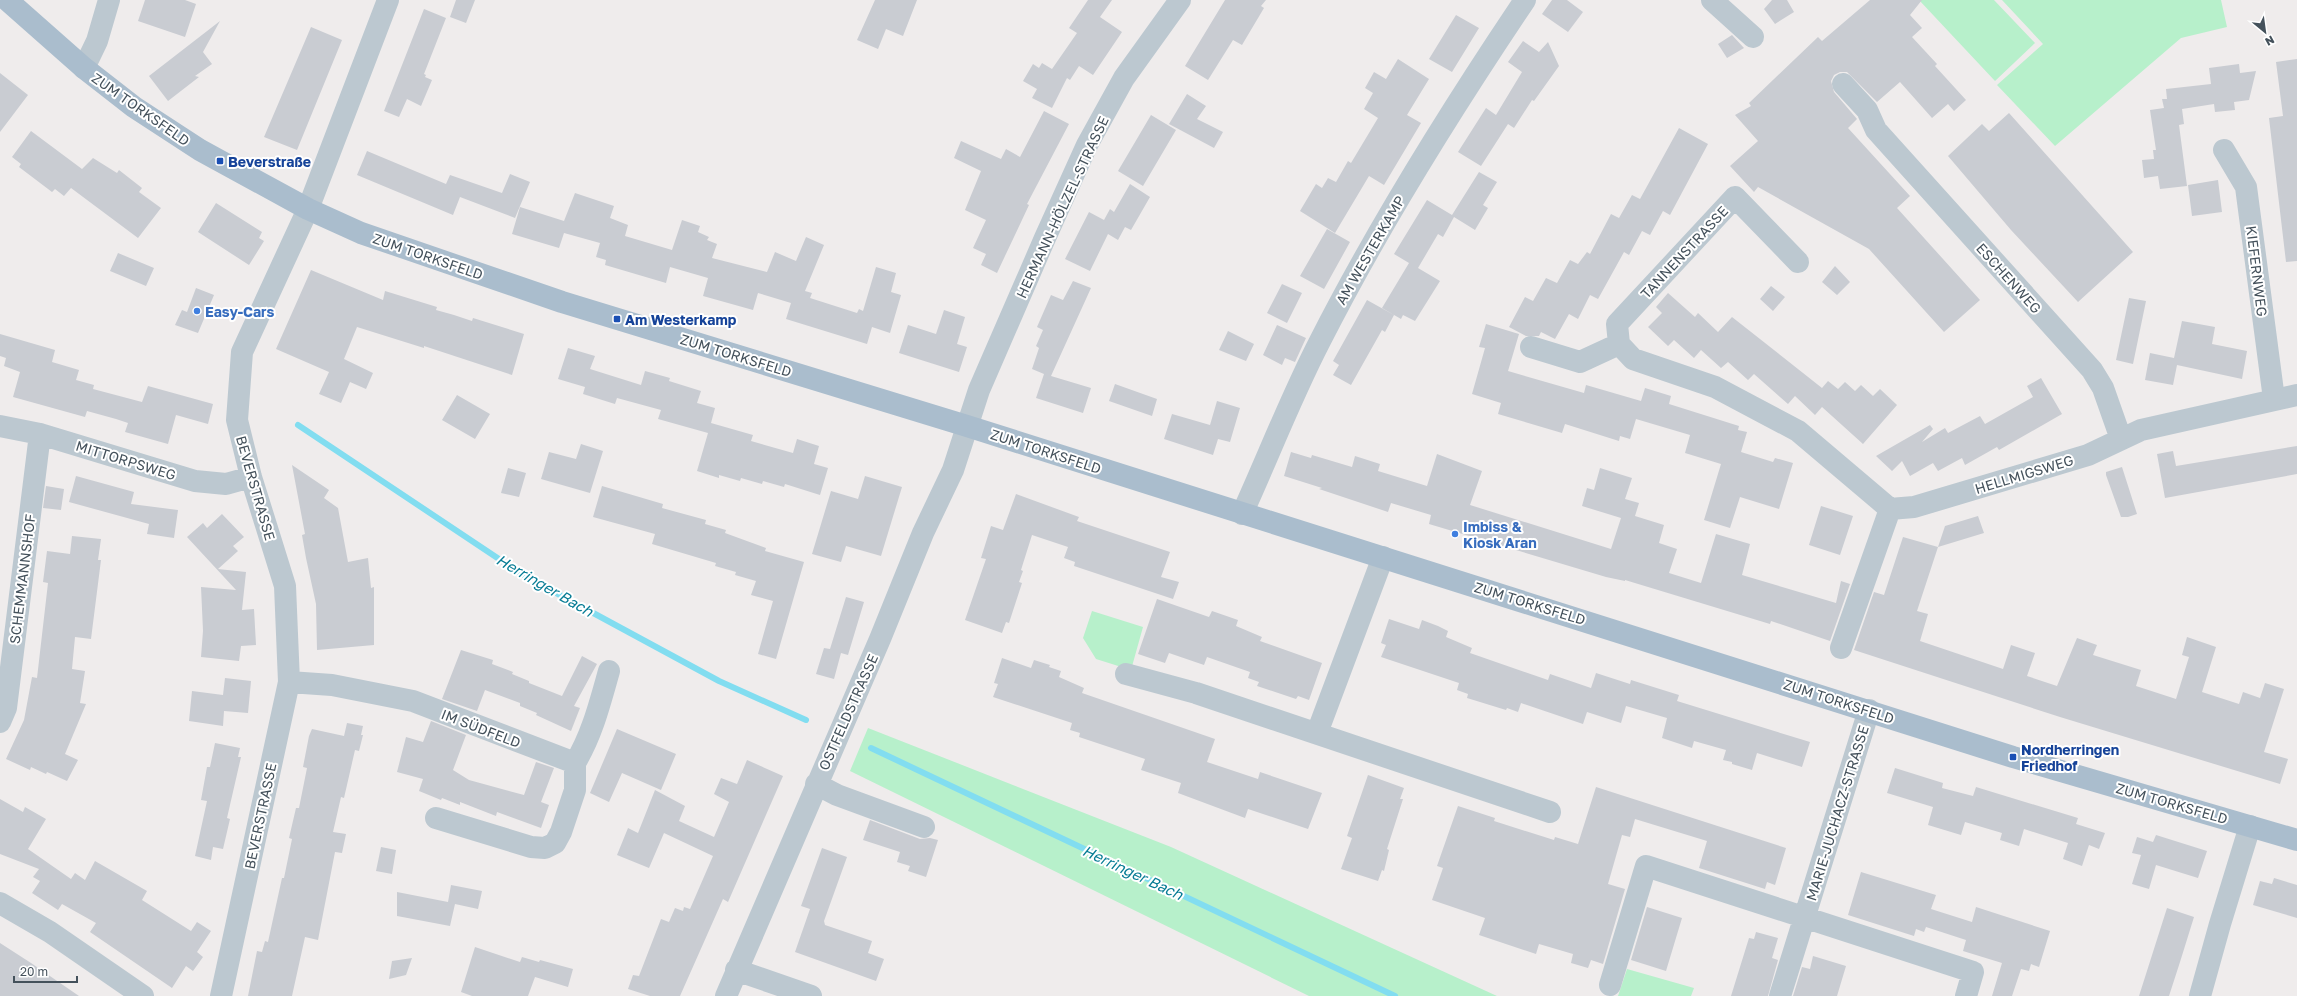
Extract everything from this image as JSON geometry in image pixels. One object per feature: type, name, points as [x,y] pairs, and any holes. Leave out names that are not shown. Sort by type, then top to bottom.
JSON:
[{"type":"main road","name":"ZUM TORKSFELD","points":[[7,0],[84,68],[134,107],[200,150],[308,209],[361,233],[562,302],[967,426],[1242,514],[1869,710],[2013,757],[2297,840]]},
{"type":"street","points":[[84,68],[98,41],[110,0]]},
{"type":"street","name":"BEVERSTRASSE","points":[[221,996],[289,682],[285,586],[251,477],[237,420],[242,352],[308,209],[388,0]]},
{"type":"street","name":"HERMANN-HÖLZEL-STRASSE","points":[[967,426],[980,390],[1087,145],[1124,78],[1180,0]]},
{"type":"street","name":"AM WESTERKAMP","points":[[1242,514],[1319,342],[1365,256],[1421,162],[1525,0]]},
{"type":"street","points":[[1712,0],[1753,37]]},
{"type":"street","name":"ESCHENWEG","points":[[1843,84],[1867,110],[1876,130],[2092,370],[2103,388],[2121,439]]},
{"type":"street","name":"KIEFERNWEG","points":[[2224,150],[2246,187],[2274,399]]},
{"type":"street","name":"TANNENSTRASSE","points":[[1619,344],[1617,324],[1735,197],[1798,262]]},
{"type":"street","points":[[1531,347],[1580,362],[1619,344],[1634,359],[1715,387],[1798,431],[1890,509],[1841,648]]},
{"type":"street","name":"HELLMIGSWEG","points":[[1890,509],[1914,507],[2088,455],[2141,430],[2297,395]]},
{"type":"street","name":"MITTORPSWEG","points":[[0,426],[40,434],[195,481],[226,484],[251,477]]},
{"type":"street","name":"OSTFELDSTRASSE","points":[[726,996],[816,784],[880,639],[923,533],[953,470],[967,426]]},
{"type":"street","name":"SCHEMMANNSHOF","points":[[0,722],[6,708],[40,434]]},
{"type":"street","points":[[1317,733],[1383,557]]},
{"type":"street","points":[[436,818],[531,847],[545,848],[554,842],[561,832],[575,790],[576,763],[584,749],[595,719],[609,671]]},
{"type":"street","points":[[1126,674],[1196,693],[1550,812]]},
{"type":"street","name":"IM SÜDFELD","points":[[289,682],[332,685],[413,701],[576,763]]},
{"type":"street","name":"MARIE-JUCHACZ-STRASSE","points":[[1780,996],[1869,710]]},
{"type":"street","points":[[816,784],[837,795],[924,827]]},
{"type":"street","points":[[2200,996],[2250,826]]},
{"type":"street","name":"MARIE-JUCHACZ-STRASSE","points":[[1610,985],[1646,866],[1805,916],[1973,972],[1966,996]]},
{"type":"street","points":[[0,903],[50,932],[143,996]]},
{"type":"street","points":[[736,970],[811,996]]},
{"type":"green space","points":[[1919,0],[1994,0],[2035,43],[1995,81]]},
{"type":"green space","points":[[2002,0],[2221,0],[2227,27],[2181,38],[2055,146],[1997,85],[2043,44]]},
{"type":"green space","points":[[1092,611],[1143,627],[1131,670],[1096,659],[1083,638]]},
{"type":"green space","points":[[868,728],[1171,847],[1497,996],[1309,996],[850,771]]},
{"type":"green space","points":[[1627,969],[1694,988],[1691,996],[1618,996]]},
{"type":"building","points":[[145,0],[185,0],[196,4],[185,37],[138,21]]},
{"type":"building","points":[[456,0],[475,0],[466,23],[450,17]]},
{"type":"building","points":[[875,0],[917,0],[903,36],[886,29],[878,49],[857,40]]},
{"type":"building","points":[[1088,0],[1112,0],[1100,17],[1122,32],[1093,75],[1079,66],[1070,80],[1067,78],[1052,108],[1032,98],[1037,89],[1023,81],[1033,64],[1039,68],[1042,63],[1052,69],[1077,33],[1069,28]]},
{"type":"building","points":[[1225,0],[1266,0],[1261,6],[1264,8],[1242,45],[1233,40],[1208,80],[1185,66]]},
{"type":"building","points":[[1552,0],[1567,0],[1583,12],[1568,32],[1542,14]]},
{"type":"building","points":[[1772,0],[1787,0],[1794,12],[1775,24],[1764,9]]},
{"type":"building","points":[[1870,0],[1922,0],[1910,15],[1922,28],[1912,37],[1937,64],[1935,66],[1966,100],[1954,111],[1948,104],[1932,118],[1900,82],[1877,102],[1847,72],[1840,72],[1834,75],[1831,81],[1834,92],[1857,119],[1848,128],[1910,196],[1897,208],[1980,300],[1944,332],[1869,249],[1758,187],[1754,192],[1730,166],[1758,141],[1735,115],[1751,106],[1749,103],[1818,37],[1822,41]]},
{"type":"building","points":[[424,9],[446,18],[424,74],[426,75],[425,77],[432,80],[421,106],[407,99],[399,117],[384,111]]},
{"type":"building","points":[[1456,15],[1479,28],[1452,72],[1429,59]]},
{"type":"building","points":[[220,21],[203,52],[212,64],[195,76],[199,77],[168,101],[149,76]]},
{"type":"building","points":[[311,27],[342,40],[297,150],[264,137]]},
{"type":"building","points":[[1732,35],[1744,48],[1727,58],[1718,44]]},
{"type":"building","points":[[1523,41],[1539,52],[1548,42],[1559,66],[1534,101],[1532,100],[1514,128],[1508,124],[1481,166],[1458,152],[1486,108],[1496,115],[1522,72],[1508,62]]},
{"type":"building","points":[[1398,59],[1429,79],[1407,115],[1421,123],[1384,185],[1369,176],[1335,233],[1300,211],[1316,184],[1322,188],[1328,178],[1336,182],[1348,161],[1351,163],[1378,118],[1364,109],[1373,93],[1365,88],[1374,72],[1386,79]]},
{"type":"building","points":[[2297,59],[2297,261],[2286,262],[2269,118],[2283,116],[2276,62]]},
{"type":"building","points":[[2239,64],[2240,73],[2256,71],[2249,100],[2234,102],[2235,110],[2215,112],[2214,104],[2182,109],[2184,124],[2179,125],[2187,186],[2160,189],[2158,176],[2144,178],[2142,160],[2154,159],[2153,150],[2156,150],[2150,110],[2164,108],[2162,99],[2167,99],[2166,89],[2211,84],[2209,68]]},
{"type":"building","points":[[0,73],[28,95],[0,132]]},
{"type":"building","points":[[1187,94],[1206,106],[1197,119],[1223,132],[1214,148],[1169,124]]},
{"type":"building","points":[[1044,111],[1069,124],[1027,204],[1029,205],[997,273],[981,265],[986,254],[973,248],[986,220],[965,210],[981,171],[954,158],[961,141],[1001,159],[1006,149],[1020,157]]},
{"type":"building","points":[[2009,113],[2133,252],[2078,302],[2011,230],[1948,156],[1982,124],[1989,131]]},
{"type":"building","points":[[1151,115],[1176,130],[1143,186],[1118,171]]},
{"type":"building","points":[[1679,128],[1708,144],[1670,215],[1663,211],[1650,235],[1642,231],[1629,255],[1624,252],[1598,299],[1590,295],[1578,319],[1569,314],[1555,339],[1541,332],[1539,336],[1526,336],[1509,327],[1525,297],[1533,301],[1546,278],[1557,283],[1570,260],[1578,264],[1587,252],[1590,254],[1611,214],[1619,218],[1632,195],[1640,199]]},
{"type":"building","points":[[31,131],[82,169],[93,158],[117,173],[119,170],[142,188],[139,192],[161,208],[138,238],[71,188],[64,196],[55,189],[52,192],[19,167],[21,164],[12,157]]},
{"type":"building","points":[[367,151],[446,184],[450,175],[502,193],[510,174],[530,182],[515,218],[460,197],[453,215],[357,175]]},
{"type":"building","points":[[1479,172],[1497,182],[1483,205],[1488,208],[1475,230],[1454,217],[1443,237],[1438,234],[1418,268],[1440,281],[1415,321],[1403,315],[1401,319],[1382,308],[1409,263],[1394,254],[1427,200],[1452,215]]},
{"type":"building","points":[[2218,180],[2222,212],[2192,216],[2188,185]]},
{"type":"building","points":[[1130,184],[1150,197],[1131,230],[1125,227],[1118,240],[1108,234],[1090,271],[1065,259],[1089,212],[1104,220],[1110,209],[1114,212]]},
{"type":"building","points":[[575,193],[614,206],[610,218],[628,225],[625,236],[672,250],[682,220],[700,226],[698,232],[709,237],[707,240],[717,244],[712,258],[767,272],[775,252],[796,261],[806,237],[824,245],[805,291],[812,293],[810,298],[857,313],[859,309],[863,311],[876,267],[896,273],[891,292],[901,295],[890,333],[872,327],[867,344],[786,319],[791,303],[758,293],[753,310],[703,296],[708,278],[670,267],[666,283],[605,265],[606,260],[596,257],[600,243],[564,233],[559,248],[512,234],[520,207],[564,221]]},
{"type":"building","points":[[216,203],[262,232],[259,238],[264,241],[249,265],[198,232]]},
{"type":"building","points":[[1327,229],[1350,242],[1324,289],[1300,276]]},
{"type":"building","points":[[118,253],[154,268],[146,286],[110,271]]},
{"type":"building","points":[[1835,266],[1850,282],[1837,295],[1822,282]]},
{"type":"building","points":[[311,270],[383,300],[385,291],[437,307],[436,310],[472,321],[473,318],[524,334],[512,375],[424,346],[424,348],[357,327],[344,359],[373,373],[366,389],[350,382],[341,403],[319,394],[329,372],[276,349]]},
{"type":"building","points":[[1073,281],[1091,288],[1051,376],[1091,388],[1083,413],[1036,398],[1044,374],[1032,369],[1039,348],[1036,346],[1043,330],[1037,327],[1051,295],[1063,300]]},
{"type":"building","points":[[1282,284],[1302,293],[1287,323],[1267,313]]},
{"type":"building","points":[[1771,286],[1785,297],[1773,311],[1760,299]]},
{"type":"building","name":"Easy-Cars","points":[[196,288],[214,295],[198,333],[175,325],[182,310],[187,312]]},
{"type":"building","points":[[1668,293],[1695,317],[1698,313],[1718,332],[1732,317],[1822,388],[1828,381],[1838,389],[1845,382],[1855,391],[1861,385],[1873,396],[1880,389],[1897,405],[1863,444],[1822,407],[1815,415],[1795,396],[1788,404],[1754,374],[1748,380],[1728,362],[1721,368],[1701,350],[1694,358],[1674,340],[1668,346],[1648,327],[1662,313],[1656,307]]},
{"type":"building","points":[[2129,298],[2146,301],[2133,364],[2116,360]]},
{"type":"building","points":[[1367,300],[1394,315],[1385,332],[1382,330],[1351,385],[1333,375],[1339,365],[1333,361]]},
{"type":"building","points":[[944,310],[965,317],[957,344],[967,347],[959,372],[899,353],[908,325],[936,334]]},
{"type":"building","points":[[2182,321],[2215,327],[2212,344],[2247,351],[2242,379],[2177,365],[2173,385],[2145,380],[2150,353],[2174,358]]},
{"type":"building","points":[[1486,324],[1519,334],[1508,371],[1584,393],[1586,385],[1641,401],[1645,388],[1671,396],[1669,404],[1739,426],[1738,430],[1747,432],[1741,452],[1773,462],[1775,458],[1793,463],[1779,509],[1740,497],[1730,528],[1704,520],[1721,464],[1685,453],[1690,435],[1636,419],[1630,439],[1620,436],[1619,441],[1565,424],[1562,433],[1498,414],[1501,403],[1472,394],[1485,348],[1479,347]]},
{"type":"building","points":[[1277,325],[1306,338],[1295,362],[1285,358],[1282,365],[1263,355]]},
{"type":"building","points":[[1228,331],[1254,344],[1246,361],[1219,350]]},
{"type":"building","points":[[0,334],[55,350],[52,362],[79,370],[76,380],[94,385],[93,389],[142,402],[148,386],[213,404],[208,424],[176,415],[168,444],[125,432],[128,423],[116,419],[87,411],[85,417],[13,397],[20,372],[4,366],[6,358],[0,356]]},
{"type":"building","points":[[568,348],[595,356],[590,369],[641,385],[645,371],[670,378],[669,381],[701,391],[697,403],[715,408],[711,423],[753,435],[751,441],[793,453],[797,439],[819,446],[814,464],[828,468],[820,495],[785,484],[784,487],[763,481],[762,484],[741,478],[740,481],[719,475],[719,478],[697,471],[708,433],[658,419],[661,410],[617,398],[615,404],[583,394],[585,387],[558,379]]},
{"type":"building","points":[[2041,378],[2062,414],[1999,450],[1997,447],[1965,465],[1962,458],[1938,471],[1933,463],[1910,476],[1902,461],[1892,471],[1876,456],[1930,425],[1933,429],[1922,442],[1945,428],[1948,433],[1980,416],[1985,424],[2033,397],[2027,386]]},
{"type":"building","points":[[1115,384],[1157,399],[1152,416],[1109,401]]},
{"type":"building","points":[[457,395],[490,414],[475,439],[442,420]]},
{"type":"building","points":[[1217,401],[1240,408],[1230,442],[1218,439],[1213,455],[1164,439],[1172,414],[1210,425]]},
{"type":"building","points":[[581,444],[603,451],[590,493],[541,479],[549,452],[576,459]]},
{"type":"building","points":[[2297,446],[2297,474],[2165,498],[2157,454],[2173,451],[2176,466]]},
{"type":"building","points":[[1291,452],[1311,458],[1312,455],[1352,467],[1355,456],[1380,464],[1378,471],[1427,486],[1437,454],[1482,471],[1470,505],[1611,549],[1621,518],[1582,506],[1587,488],[1594,490],[1600,468],[1632,478],[1625,499],[1639,503],[1635,516],[1664,525],[1659,543],[1677,549],[1669,573],[1701,583],[1716,534],[1750,544],[1742,575],[1836,603],[1841,581],[1850,584],[1830,641],[1771,621],[1770,624],[1625,580],[1606,577],[1429,524],[1431,515],[1391,503],[1388,512],[1319,489],[1322,488],[1284,476]]},
{"type":"building","points":[[292,465],[329,490],[324,498],[338,508],[348,562],[368,558],[371,588],[374,587],[374,645],[317,650],[316,604],[302,535],[305,534]]},
{"type":"building","points":[[2122,467],[2137,514],[2128,517],[2121,517],[2106,475],[2106,472]]},
{"type":"building","points":[[508,468],[526,473],[519,497],[501,493]]},
{"type":"building","points":[[76,476],[134,492],[131,504],[178,510],[174,538],[147,534],[149,524],[69,502]]},
{"type":"building","points":[[865,476],[902,487],[881,556],[846,546],[841,562],[812,554],[831,491],[858,499]]},
{"type":"building","points":[[46,486],[64,489],[61,510],[43,508]]},
{"type":"building","points":[[602,486],[663,504],[662,508],[706,520],[705,524],[726,530],[725,533],[766,548],[765,551],[804,562],[776,659],[758,654],[773,601],[751,595],[756,581],[735,575],[736,572],[715,566],[716,563],[652,544],[655,534],[593,517]]},
{"type":"building","points":[[1016,494],[1079,517],[1077,521],[1170,552],[1161,577],[1179,582],[1173,599],[1074,566],[1075,562],[1064,558],[1068,547],[1032,535],[1021,570],[1023,571],[1019,582],[1022,583],[1009,623],[1006,622],[1002,633],[965,620],[986,559],[981,558],[991,526],[1003,530]]},
{"type":"building","points":[[1821,506],[1853,516],[1840,555],[1809,545]]},
{"type":"building","points":[[222,514],[244,537],[233,546],[238,551],[218,569],[246,572],[242,610],[254,609],[256,645],[241,646],[239,661],[201,657],[203,631],[201,587],[236,590],[187,537],[203,523],[207,528]]},
{"type":"building","points":[[1978,516],[1984,533],[1938,547],[1945,526]]},
{"type":"building","points":[[72,536],[101,539],[98,560],[101,560],[91,639],[75,637],[72,669],[85,671],[80,703],[86,704],[65,754],[78,760],[67,781],[31,767],[30,770],[6,759],[24,720],[32,677],[37,678],[48,583],[43,582],[47,551],[70,554]]},
{"type":"building","points":[[1903,537],[1938,547],[1917,611],[1928,614],[1920,641],[2003,669],[2011,645],[2035,653],[2027,676],[2057,686],[2077,638],[2097,645],[2093,655],[2141,670],[2136,686],[2176,699],[2189,657],[2182,655],[2187,637],[2216,647],[2202,692],[2239,704],[2243,692],[2260,698],[2265,683],[2284,689],[2264,752],[2288,759],[2280,784],[2060,717],[1854,650],[1874,592],[1884,595]]},
{"type":"building","points":[[846,597],[864,602],[848,655],[841,653],[834,679],[816,674],[824,648],[830,649]]},
{"type":"building","points":[[1157,599],[1209,617],[1212,611],[1238,620],[1236,626],[1262,637],[1260,641],[1322,663],[1309,700],[1298,696],[1296,699],[1257,686],[1259,682],[1248,678],[1250,672],[1207,657],[1204,665],[1169,653],[1165,663],[1138,654]]},
{"type":"building","points":[[1389,619],[1419,629],[1422,620],[1438,626],[1448,631],[1446,637],[1472,648],[1470,653],[1548,680],[1550,674],[1591,688],[1596,673],[1630,684],[1631,680],[1679,695],[1677,701],[1810,742],[1802,767],[1757,753],[1752,770],[1732,764],[1732,762],[1723,760],[1726,750],[1694,741],[1692,748],[1662,738],[1667,718],[1626,706],[1621,723],[1587,712],[1583,724],[1521,703],[1518,712],[1507,708],[1506,710],[1467,698],[1468,694],[1457,690],[1459,683],[1381,657],[1386,645],[1381,643]]},
{"type":"building","points":[[461,650],[493,660],[492,664],[513,672],[512,674],[529,681],[529,683],[562,696],[582,656],[597,664],[574,706],[580,708],[571,731],[536,715],[537,713],[520,706],[520,703],[485,690],[477,711],[442,699]]},
{"type":"building","points":[[1002,658],[1031,668],[1034,660],[1050,665],[1049,667],[1061,671],[1059,677],[1084,688],[1082,693],[1215,739],[1207,762],[1258,779],[1260,772],[1322,793],[1308,829],[1248,809],[1245,818],[1178,793],[1181,783],[1141,770],[1145,759],[1079,737],[1080,733],[1070,730],[1072,723],[993,697],[998,684],[994,683]]},
{"type":"building","points":[[225,678],[251,681],[248,713],[224,711],[223,726],[189,721],[192,691],[223,695]]},
{"type":"building","points":[[431,721],[466,735],[453,770],[469,780],[524,795],[536,762],[554,768],[541,802],[549,805],[541,828],[497,812],[496,816],[460,802],[460,805],[442,798],[441,800],[419,791],[423,779],[397,772],[406,737],[423,742]]},
{"type":"building","points":[[347,723],[363,726],[361,735],[363,735],[359,751],[355,750],[344,798],[341,797],[333,832],[346,834],[342,853],[335,852],[318,940],[305,937],[292,996],[248,996],[257,951],[262,952],[265,941],[268,942],[282,878],[284,878],[292,839],[289,838],[296,808],[299,808],[307,768],[303,767],[309,736],[312,729],[344,736]]},
{"type":"building","points":[[617,729],[676,754],[661,790],[622,773],[609,802],[590,793]]},
{"type":"building","points":[[215,743],[240,748],[238,757],[241,757],[227,818],[230,819],[223,849],[213,847],[211,860],[195,856],[207,801],[201,800],[207,767],[210,767]]},
{"type":"building","points":[[747,760],[783,776],[728,902],[723,899],[680,996],[650,996],[628,989],[633,975],[639,976],[661,919],[669,922],[675,908],[683,911],[684,907],[690,909],[713,856],[664,833],[649,868],[617,855],[628,828],[638,833],[655,790],[685,806],[679,821],[714,837],[729,802],[714,794],[721,778],[737,784]]},
{"type":"building","points":[[1895,768],[1943,783],[1942,788],[1973,796],[1976,787],[2078,818],[2076,824],[2105,833],[2099,849],[2089,845],[2082,866],[2063,859],[2068,843],[2024,829],[2019,846],[2000,840],[2002,833],[1965,822],[1961,835],[1928,825],[1933,807],[1887,793]]},
{"type":"building","points":[[1368,775],[1404,788],[1400,799],[1403,799],[1387,849],[1389,850],[1384,871],[1382,870],[1378,881],[1341,869],[1352,838],[1347,836]]},
{"type":"building","points":[[1596,787],[1786,848],[1775,885],[1767,882],[1765,889],[1699,868],[1707,841],[1635,819],[1630,837],[1622,835],[1608,884],[1625,889],[1603,964],[1591,960],[1588,968],[1571,963],[1573,954],[1539,944],[1536,954],[1479,935],[1485,918],[1432,900],[1443,868],[1437,866],[1458,806],[1495,818],[1494,821],[1554,840],[1555,837],[1578,844]]},
{"type":"building","points":[[0,799],[23,812],[25,807],[46,819],[28,849],[71,879],[75,873],[85,880],[95,861],[147,891],[142,900],[191,931],[197,922],[211,931],[197,952],[203,957],[193,971],[186,966],[172,988],[90,932],[96,923],[62,904],[58,910],[32,893],[40,881],[33,877],[39,869],[0,854]]},
{"type":"building","points":[[870,820],[920,839],[930,838],[938,840],[926,877],[908,871],[910,866],[897,862],[900,852],[863,840]]},
{"type":"building","points":[[2156,835],[2207,851],[2198,878],[2156,865],[2149,889],[2132,884],[2141,855],[2132,853],[2137,837],[2153,842]]},
{"type":"building","points":[[381,847],[396,850],[392,874],[376,871]]},
{"type":"building","points":[[822,848],[847,857],[824,921],[825,925],[872,941],[868,953],[884,959],[876,981],[795,952],[810,909],[801,906]]},
{"type":"building","points":[[1861,872],[1936,895],[1931,909],[1972,922],[1976,907],[2050,931],[2039,967],[2031,964],[2029,971],[2021,969],[2012,996],[1992,996],[2002,963],[1963,951],[1966,940],[1926,927],[1924,932],[1916,929],[1914,936],[1848,915]]},
{"type":"building","points":[[2274,878],[2297,885],[2297,918],[2253,905],[2260,881],[2272,884]]},
{"type":"building","points":[[451,885],[482,891],[478,909],[455,904],[450,926],[397,916],[397,892],[448,902]]},
{"type":"building","points":[[1647,907],[1682,918],[1666,971],[1631,960]]},
{"type":"building","points":[[2167,908],[2194,917],[2180,962],[2169,996],[2139,996]]},
{"type":"building","points":[[1756,932],[1778,938],[1772,958],[1778,960],[1768,996],[1731,996],[1749,938],[1754,939]]},
{"type":"building","points":[[0,943],[31,963],[79,996],[0,996]]},
{"type":"building","points":[[475,947],[520,962],[522,957],[539,962],[540,960],[573,969],[568,987],[535,977],[528,996],[472,996],[461,992]]},
{"type":"building","points":[[1813,956],[1846,966],[1837,996],[1793,996],[1802,967],[1810,969]]},
{"type":"building","points":[[412,958],[406,975],[389,979],[392,961]]},
{"type":"waterway","name":"Herringer Bach","points":[[298,425],[523,575],[719,681],[806,720]]},
{"type":"waterway","name":"Herringer Bach","points":[[871,748],[1395,996]]},
{"type":"place","name":"Beverstraße","points":[[220,161]]},
{"type":"place","name":"Easy-Cars","points":[[197,311]]},
{"type":"place","name":"Am Westerkamp","points":[[617,319]]},
{"type":"place","name":"Imbiss & Kiosk Aran","points":[[1455,534]]},
{"type":"place","name":"Nordherringen Friedhof","points":[[2013,757]]}]
